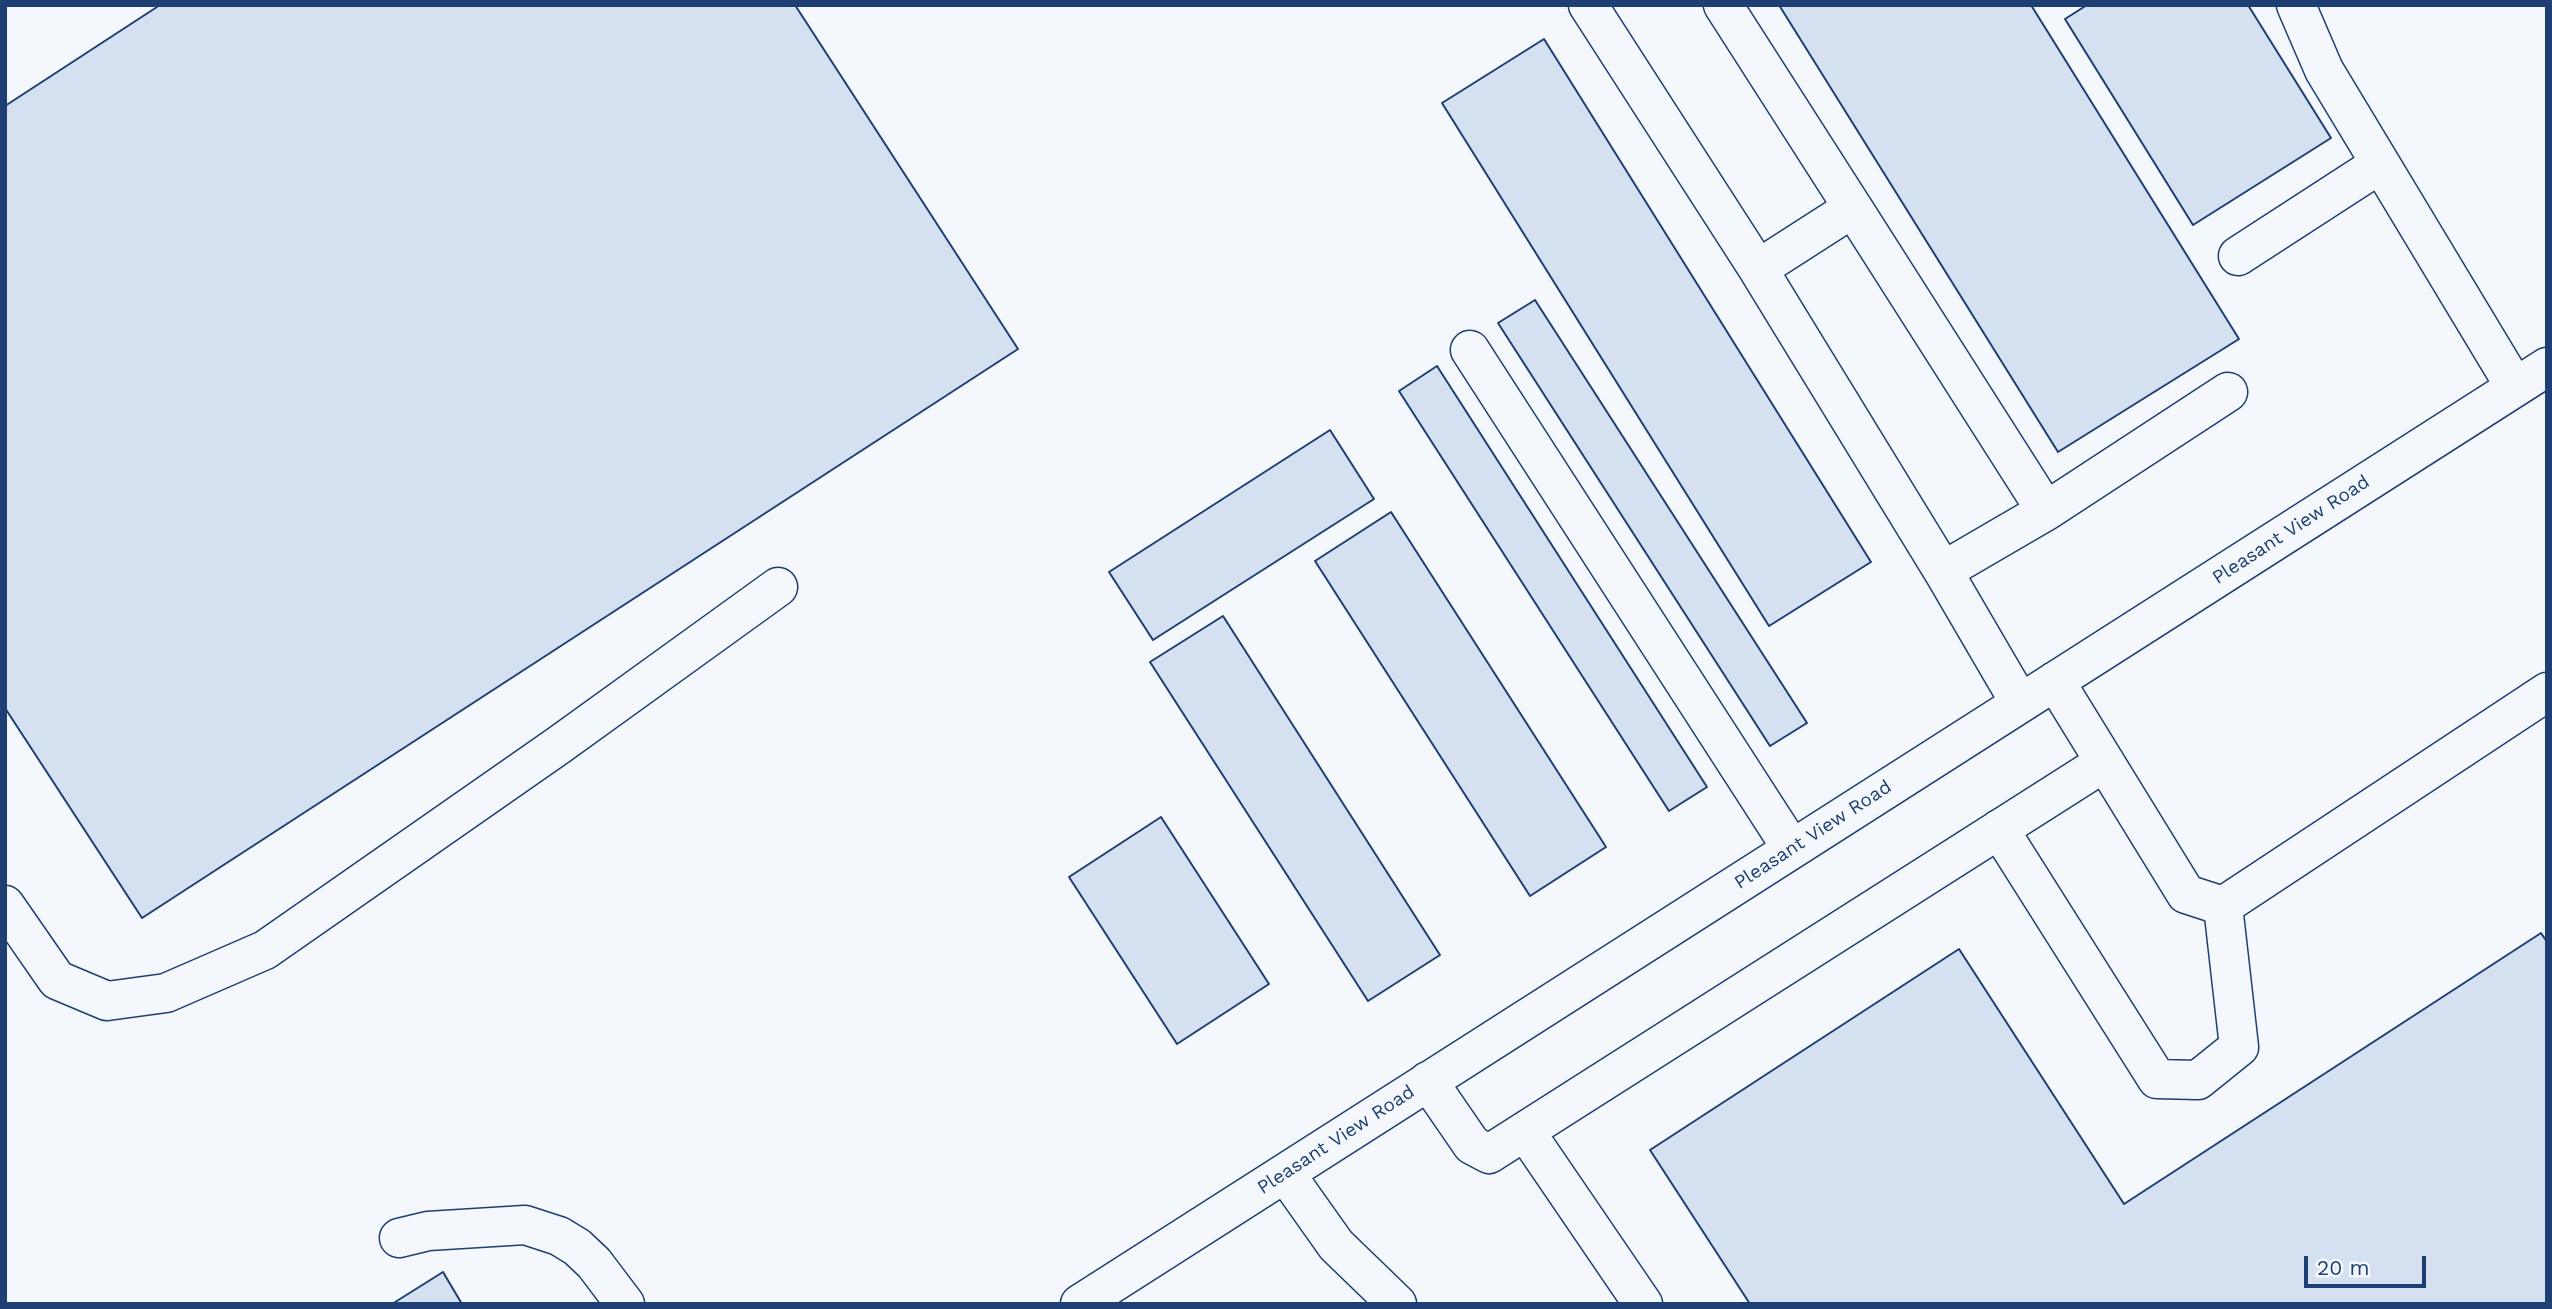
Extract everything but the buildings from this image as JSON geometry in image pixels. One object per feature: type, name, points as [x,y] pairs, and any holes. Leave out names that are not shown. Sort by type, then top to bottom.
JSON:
[{"type":"street","points":[[1588,5],[1758,269],[2020,703]]},
{"type":"street","points":[[1723,5],[2046,511]]},
{"type":"street","points":[[2297,5],[2324,70],[2381,164],[2537,377]]},
{"type":"street","points":[[2238,256],[2381,164]]},
{"type":"street","points":[[1758,269],[1853,208]]},
{"type":"street","points":[[1470,351],[1792,849]]},
{"type":"street","name":"Pleasant View Road","points":[[1080,1304],[2020,703],[2537,377]]},
{"type":"street","points":[[1942,571],[2046,511],[2228,392]]},
{"type":"street","points":[[5,905],[57,980],[107,1000],[166,993],[265,950],[559,745],[778,587]]},
{"type":"street","points":[[2055,681],[2186,894],[2223,906]]},
{"type":"street","points":[[2223,906],[2547,692]]},
{"type":"street","points":[[1428,1081],[1472,1145],[1489,1154],[2105,762]]},
{"type":"street","points":[[1999,829],[2157,1079],[2198,1080],[2239,1047],[2223,906]]},
{"type":"street","points":[[1525,1131],[1643,1304]]},
{"type":"street","points":[[1285,1173],[1336,1245],[1397,1304]]},
{"type":"street","points":[[399,1238],[428,1231],[525,1225],[559,1236],[577,1247],[594,1263],[625,1304]]}]
